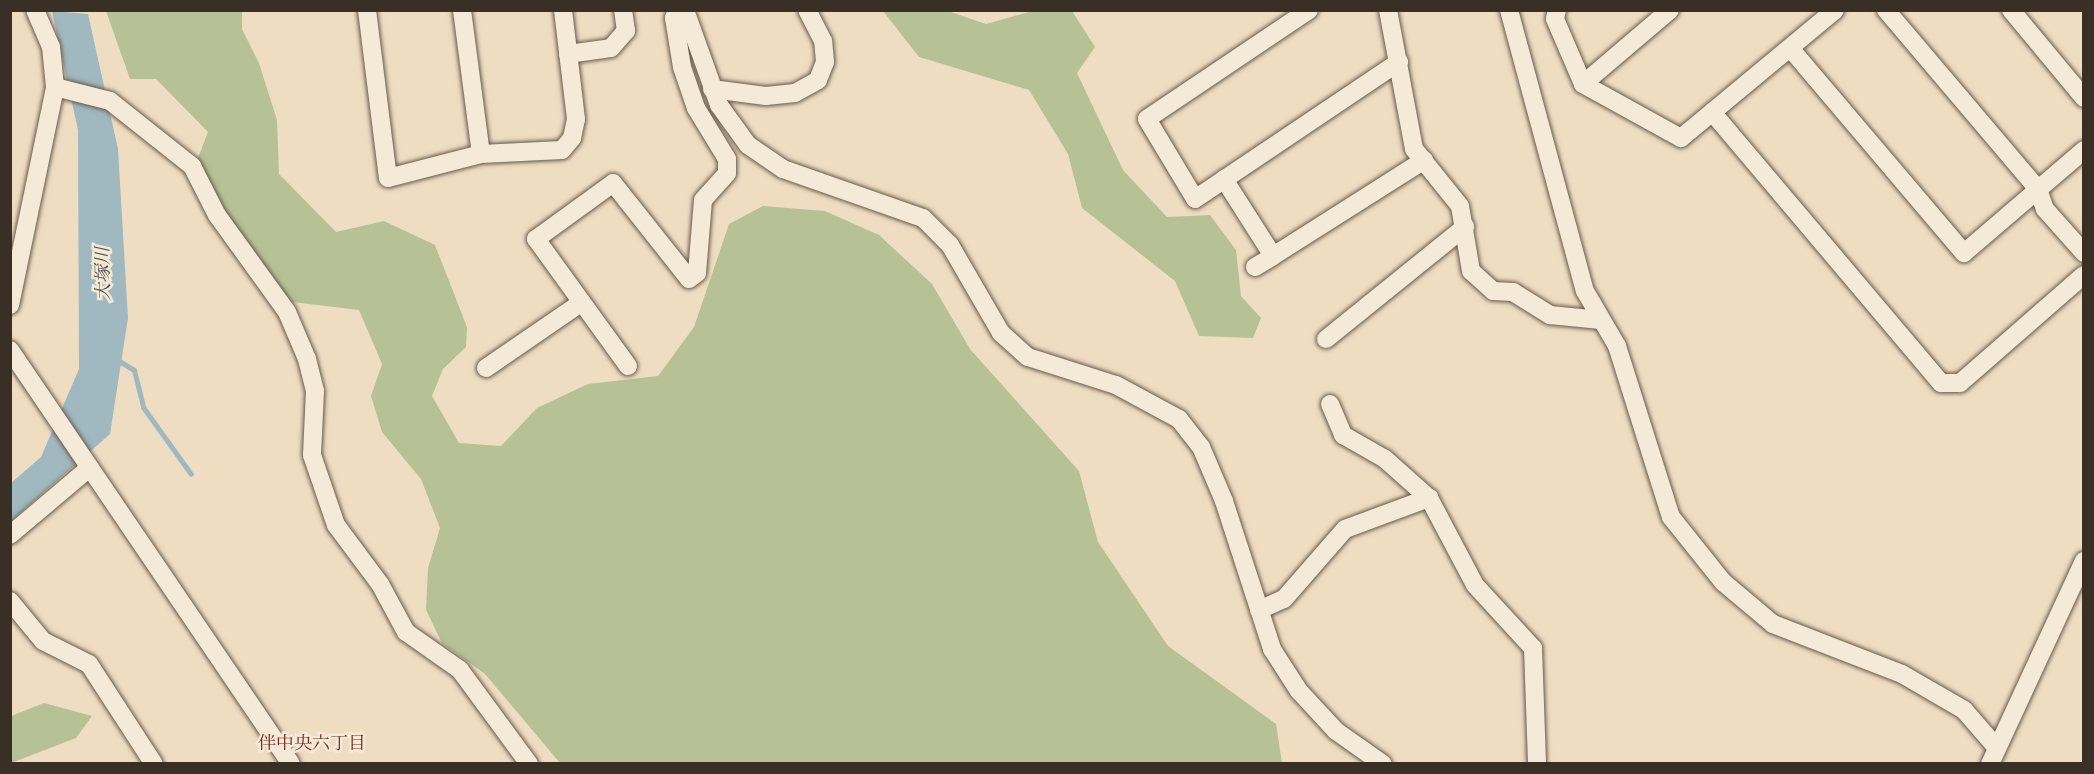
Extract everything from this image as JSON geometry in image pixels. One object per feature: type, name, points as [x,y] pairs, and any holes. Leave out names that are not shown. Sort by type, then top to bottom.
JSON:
[{"type":"street","points":[[10,305],[60,88],[51,47],[35,10]]},
{"type":"street","points":[[367,10],[388,178],[481,154],[543,154],[562,150],[572,138],[576,119],[563,10]]},
{"type":"street","points":[[462,10],[481,154]]},
{"type":"street","points":[[568,54],[611,48],[626,31],[623,10]]},
{"type":"street","points":[[712,88],[766,96],[795,93],[818,80],[825,62],[822,41],[807,10]]},
{"type":"street","points":[[1309,10],[1147,119],[1194,199],[1399,62]]},
{"type":"street","points":[[1388,10],[1414,149],[1452,189],[1465,227],[1466,259],[1480,283],[1514,292],[1550,315],[1601,320]]},
{"type":"street","points":[[1509,10],[1585,291],[1617,346],[1671,517],[1723,582],[1773,624],[1902,674],[1964,710],[1993,756]]},
{"type":"street","points":[[1557,10],[1555,19],[1583,84],[1681,138],[1835,10]]},
{"type":"street","points":[[1583,84],[1670,10]]},
{"type":"street","points":[[1886,10],[2038,189],[2045,209],[2084,253]]},
{"type":"street","points":[[2011,10],[2084,98]]},
{"type":"street","points":[[628,366],[536,239],[613,183],[689,279],[698,273],[703,200],[727,173],[727,159],[696,108],[682,68],[674,18],[685,11],[712,88],[748,145],[783,169],[924,218],[950,245],[1001,333],[1028,357],[1116,386],[1179,419],[1201,447],[1224,501],[1272,649],[1299,691],[1336,731],[1383,764]]},
{"type":"street","points":[[1790,48],[1964,253],[2084,150]]},
{"type":"street","points":[[60,88],[110,101],[192,166],[217,215],[266,278],[307,359],[315,391],[312,455],[336,525],[380,584],[406,632],[460,670],[529,764]]},
{"type":"street","points":[[1712,112],[1941,383],[1960,383],[2084,275]]},
{"type":"street","points":[[1255,267],[1424,160]]},
{"type":"street","points":[[1224,179],[1273,256]]},
{"type":"street","points":[[1326,339],[1465,227]]},
{"type":"street","points":[[486,368],[582,302]]},
{"type":"street","points":[[10,350],[84,464],[291,764]]},
{"type":"street","points":[[1330,404],[1343,435],[1385,459],[1430,498],[1475,585],[1533,648],[1537,764]]},
{"type":"street","points":[[10,535],[84,464]]},
{"type":"street","points":[[1259,610],[1284,599],[1345,529],[1430,498]]},
{"type":"street","points":[[1993,756],[2084,561]]},
{"type":"street","points":[[10,601],[43,640],[89,664],[154,764]]},
{"type":"green space","points":[[106,11],[242,11],[242,29],[259,63],[277,120],[279,174],[336,232],[384,221],[435,245],[467,327],[466,347],[443,369],[432,396],[459,443],[501,446],[537,408],[588,384],[658,376],[694,327],[729,224],[763,206],[825,211],[879,235],[932,284],[970,349],[1079,471],[1098,542],[1168,646],[1276,724],[1282,763],[560,763],[485,674],[442,643],[426,610],[428,568],[440,528],[421,479],[382,432],[371,396],[382,364],[359,310],[292,302],[243,245],[196,163],[208,132],[156,79],[130,79]]},
{"type":"green space","points":[[883,11],[948,11],[986,24],[1029,12],[1072,11],[1095,47],[1077,73],[1123,170],[1167,217],[1210,215],[1236,250],[1241,296],[1261,318],[1253,338],[1199,336],[1175,281],[1082,208],[1068,154],[1029,90],[919,57]]},
{"type":"green space","points":[[44,703],[92,716],[76,738],[11,763],[11,716]]},
{"type":"water","name":"大塚川","points":[[52,11],[88,14],[118,149],[128,318],[110,434],[11,521],[11,483],[41,457],[79,369],[78,130]]},
{"type":"waterway","points":[[119,361],[134,370],[143,407],[191,474]]},
{"type":"district","name":"伴中央六丁目","points":[[312,743]]}]
